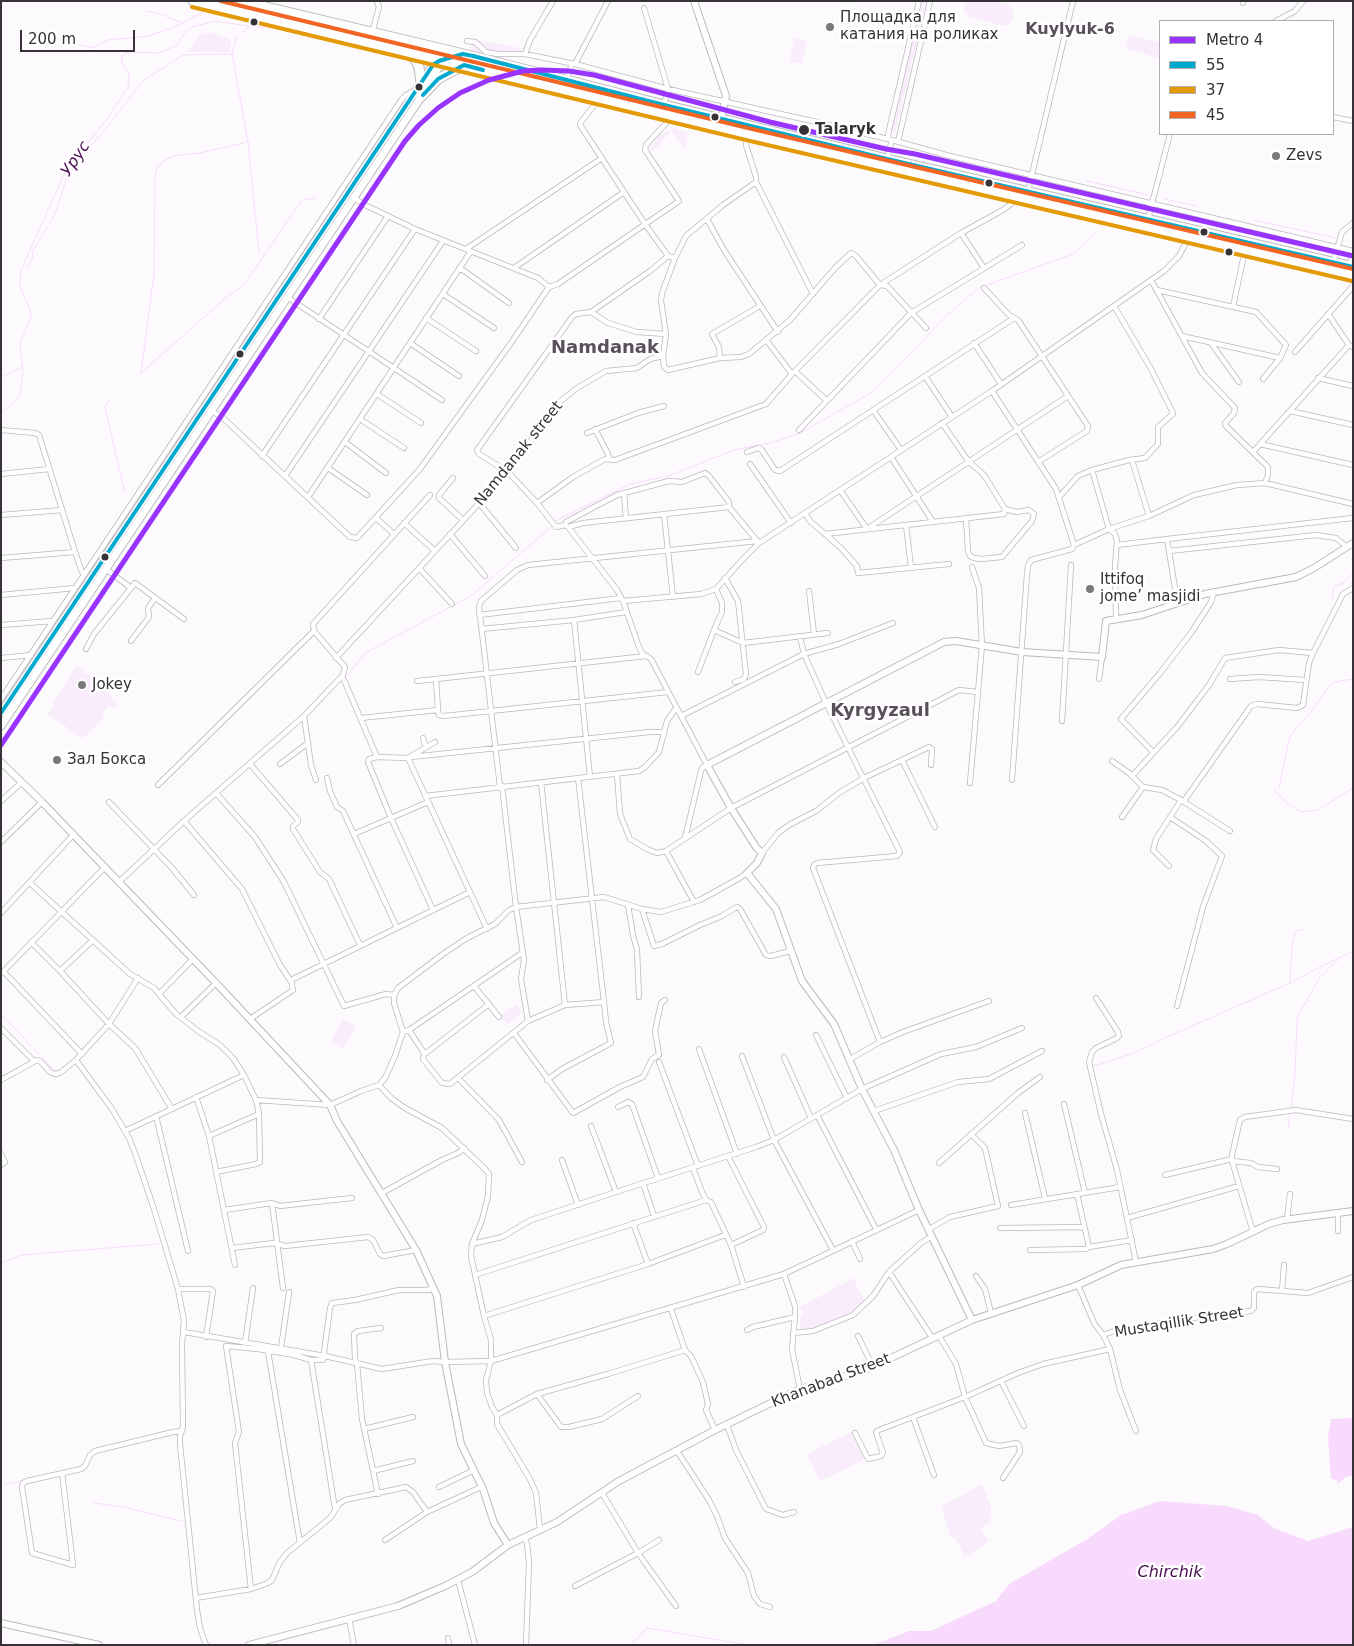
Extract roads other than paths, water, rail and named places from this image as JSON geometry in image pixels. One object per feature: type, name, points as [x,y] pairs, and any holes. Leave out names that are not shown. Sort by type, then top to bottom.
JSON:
[{"type":"highway","points":[[192,1],[1015,196],[1059,202],[1148,219],[1217,234],[1352,269]]},
{"type":"highway","points":[[244,2],[463,54],[721,119],[1028,191],[1059,202],[1190,237],[1245,250],[1352,269]]},
{"type":"highway","points":[[325,32],[330,28],[328,22]]},
{"type":"highway","points":[[402,50],[417,62],[421,83]]},
{"type":"highway","points":[[418,94],[438,79],[462,65]]},
{"type":"main road","points":[[1,726],[212,411],[418,94],[443,60],[438,48]]},
{"type":"main road","points":[[418,94],[421,83],[433,65],[463,54],[462,65]]},
{"type":"main road","points":[[1,713],[354,192]]},
{"type":"street","points":[[372,33],[379,7],[377,1]]},
{"type":"street","points":[[525,54],[526,48],[553,1]]},
{"type":"street","points":[[566,80],[608,1]]},
{"type":"street","points":[[694,1],[726,96],[721,119]]},
{"type":"street","points":[[887,159],[889,139],[919,1]]},
{"type":"street","points":[[898,142],[930,1]]},
{"type":"street","points":[[1028,191],[1073,1]]},
{"type":"street","points":[[1278,20],[1294,11],[1303,1]]},
{"type":"street","points":[[644,8],[668,89],[664,105]]},
{"type":"street","points":[[912,32],[922,34]]},
{"type":"street","points":[[467,41],[475,42],[484,50],[492,53],[525,54],[573,64],[725,103],[889,139],[946,155],[1353,251],[1352,269]]},
{"type":"street","points":[[1,699],[402,99],[406,94],[418,94]]},
{"type":"street","points":[[598,97],[596,103],[580,124],[645,224],[668,256],[675,258]]},
{"type":"street","points":[[212,411],[223,418],[352,538],[359,536],[420,469],[549,287],[558,284],[679,201],[645,150],[646,145],[669,120],[671,115]]},
{"type":"street","points":[[1334,117],[1353,121]]},
{"type":"street","points":[[748,134],[746,145],[756,176],[756,182],[813,294]]},
{"type":"street","points":[[1148,219],[1170,135]]},
{"type":"street","points":[[308,497],[460,268],[468,250],[602,158]]},
{"type":"street","points":[[756,182],[723,205],[686,236],[675,258],[662,292],[661,301],[666,334],[663,356],[664,367],[668,370],[720,358],[746,356],[778,332],[835,268],[851,253],[856,256],[880,285],[887,286],[926,328]]},
{"type":"street","points":[[354,192],[388,216],[443,241],[538,278],[549,287]]},
{"type":"street","points":[[514,268],[624,192]]},
{"type":"street","points":[[537,503],[574,477],[605,459],[615,460],[758,408],[772,400],[794,373],[880,285],[961,233],[1003,210],[1011,204],[1015,196]]},
{"type":"street","points":[[319,319],[388,216]]},
{"type":"street","points":[[707,219],[724,250],[778,332]]},
{"type":"street","points":[[1334,263],[1342,232],[1353,223]]},
{"type":"street","points":[[262,456],[415,229]]},
{"type":"street","points":[[961,233],[984,268]]},
{"type":"street","points":[[480,615],[622,600],[701,594],[716,589],[758,542],[791,523],[992,391],[1151,280],[1174,263],[1190,237]]},
{"type":"street","points":[[285,476],[443,241]]},
{"type":"street","points":[[799,430],[911,313],[1022,245]]},
{"type":"street","points":[[1233,307],[1245,250]]},
{"type":"street","points":[[668,256],[650,271],[591,312],[580,313],[572,317],[477,448],[477,452],[508,472],[557,527],[729,506]]},
{"type":"street","points":[[460,268],[509,303]]},
{"type":"street","points":[[1151,280],[1202,373],[1235,410],[1226,421],[1226,426],[1268,467],[1266,483]]},
{"type":"street","points":[[1295,352],[1353,286]]},
{"type":"street","points":[[984,288],[1018,320],[1088,426],[1088,429],[1038,462]]},
{"type":"street","points":[[1156,290],[1256,312],[1286,345],[1280,358],[1263,379]]},
{"type":"street","points":[[443,294],[494,328]]},
{"type":"street","points":[[287,297],[442,400]]},
{"type":"street","points":[[720,358],[719,346],[712,334],[760,306]]},
{"type":"street","points":[[1059,497],[1078,476],[1092,470],[1129,460],[1145,458],[1158,444],[1157,429],[1171,416],[1172,411],[1150,367],[1114,306]]},
{"type":"street","points":[[591,312],[608,323],[638,332],[666,334]]},
{"type":"street","points":[[1253,452],[1318,378],[1351,346],[1328,314]]},
{"type":"street","points":[[426,318],[476,351]]},
{"type":"street","points":[[748,452],[758,448],[761,449],[775,470],[779,472],[1014,318]]},
{"type":"street","points":[[1182,336],[1280,358]]},
{"type":"street","points":[[767,341],[794,373],[827,401]]},
{"type":"street","points":[[410,343],[459,376]]},
{"type":"street","points":[[974,343],[1001,384]]},
{"type":"street","points":[[1211,343],[1239,382]]},
{"type":"street","name":"Namdanak street","points":[[336,658],[508,472],[557,404],[576,388],[606,371],[637,368],[650,359],[663,356]]},
{"type":"street","points":[[925,376],[952,417]]},
{"type":"street","points":[[1318,378],[1353,386]]},
{"type":"street","points":[[992,391],[1056,489],[1074,545]]},
{"type":"street","points":[[377,394],[421,423]]},
{"type":"street","points":[[867,529],[1068,396]]},
{"type":"street","points":[[587,433],[638,413],[664,406]]},
{"type":"street","points":[[873,410],[902,450]]},
{"type":"street","points":[[1290,411],[1353,425]]},
{"type":"street","points":[[360,419],[404,448]]},
{"type":"street","points":[[942,423],[969,462],[986,478],[1005,509],[1016,512],[1029,510],[1034,514],[1032,521],[1002,557],[981,559],[970,556],[968,551],[966,518]]},
{"type":"street","points":[[595,429],[609,458]]},
{"type":"street","points":[[1,430],[38,434],[75,552],[82,572],[85,574]]},
{"type":"street","points":[[345,442],[386,473]]},
{"type":"street","points":[[1260,444],[1353,465]]},
{"type":"street","points":[[891,457],[932,522]]},
{"type":"street","points":[[1132,460],[1149,516]]},
{"type":"street","points":[[750,464],[791,523]]},
{"type":"street","points":[[328,468],[367,495]]},
{"type":"street","points":[[1,474],[49,469]]},
{"type":"street","points":[[1092,470],[1109,530],[1115,534],[1117,545],[1115,566],[1116,620]]},
{"type":"street","points":[[566,526],[566,522],[617,495],[651,484],[669,481],[682,482],[705,473],[758,542]]},
{"type":"street","points":[[453,478],[439,495],[439,498],[463,520]]},
{"type":"street","points":[[1012,780],[1028,566],[1031,560],[1072,549],[1074,545],[1149,516],[1194,495],[1237,485],[1266,483],[1353,504]]},
{"type":"street","points":[[840,490],[867,529]]},
{"type":"street","points":[[624,493],[626,518]]},
{"type":"street","points":[[119,882],[184,821],[304,716],[341,677],[345,667],[314,631],[312,626],[430,495]]},
{"type":"street","points":[[480,504],[516,548]]},
{"type":"street","points":[[825,534],[1004,514],[1005,509]]},
{"type":"street","points":[[1,515],[62,510]]},
{"type":"street","points":[[805,513],[810,521],[857,566],[858,573],[949,564]]},
{"type":"street","points":[[664,514],[673,597]]},
{"type":"street","points":[[376,518],[394,534]]},
{"type":"street","points":[[1117,545],[1353,518]]},
{"type":"street","points":[[404,523],[435,551]]},
{"type":"street","points":[[906,525],[911,568]]},
{"type":"street","points":[[566,526],[617,590],[642,653],[651,659],[706,765],[731,808],[756,847],[762,853]]},
{"type":"street","points":[[450,534],[485,576]]},
{"type":"street","points":[[1169,551],[1316,535],[1336,538],[1350,545]]},
{"type":"street","points":[[1167,540],[1175,588],[1185,601]]},
{"type":"street","points":[[528,1021],[521,979],[524,964],[481,629],[479,607],[481,601],[522,566],[758,542]]},
{"type":"street","points":[[1099,679],[1106,621],[1142,615],[1214,592],[1296,577],[1350,545]]},
{"type":"street","points":[[1,558],[75,552]]},
{"type":"street","points":[[1062,721],[1071,565]]},
{"type":"street","points":[[970,783],[982,646],[979,588],[972,567]]},
{"type":"street","points":[[419,568],[452,604]]},
{"type":"street","points":[[106,569],[131,588]]},
{"type":"street","points":[[725,578],[738,601],[746,674],[744,679],[734,682]]},
{"type":"street","points":[[86,649],[94,634],[135,583],[184,619]]},
{"type":"street","points":[[1,595],[75,588]]},
{"type":"street","points":[[1169,866],[1153,850],[1156,839],[1170,817],[1192,791],[1249,708],[1257,704],[1297,708],[1304,703],[1309,663],[1313,653],[1343,594],[1353,588]]},
{"type":"street","points":[[698,672],[722,612],[722,603],[716,589]]},
{"type":"street","points":[[809,591],[814,634]]},
{"type":"street","points":[[1153,752],[1121,719],[1191,633],[1211,602],[1214,592]]},
{"type":"street","points":[[131,641],[149,617],[148,608],[155,598]]},
{"type":"street","points":[[481,629],[574,620],[626,612]]},
{"type":"street","points":[[574,620],[590,776]]},
{"type":"street","points":[[1,625],[53,621]]},
{"type":"street","points":[[681,716],[804,654],[856,638],[893,623]]},
{"type":"street","points":[[714,630],[743,643],[828,633]]},
{"type":"street","points":[[158,785],[314,631]]},
{"type":"street","points":[[800,637],[804,654],[826,703],[900,853],[897,856],[818,863],[813,868],[880,1042]]},
{"type":"street","points":[[685,838],[701,769],[706,765],[944,642],[959,642],[1022,652],[1102,657]]},
{"type":"street","points":[[1132,776],[1178,726],[1209,686],[1225,658],[1279,650],[1313,653]]},
{"type":"street","points":[[1,658],[31,655]]},
{"type":"street","points":[[417,681],[646,656]]},
{"type":"street","points":[[341,677],[344,680],[377,757]]},
{"type":"street","points":[[1230,679],[1259,677],[1306,680]]},
{"type":"street","points":[[436,679],[438,710],[441,716],[668,692]]},
{"type":"street","points":[[617,774],[620,814],[630,838],[657,853],[666,851],[731,808],[959,690],[978,692]]},
{"type":"street","points":[[425,796],[639,771],[659,752],[668,721],[676,708]]},
{"type":"street","points":[[361,718],[438,710]]},
{"type":"street","points":[[304,716],[311,765],[316,780]]},
{"type":"street","points":[[433,910],[391,818],[368,762],[369,759],[377,757],[409,758],[664,732]]},
{"type":"street","points":[[423,738],[426,748]]},
{"type":"street","points":[[280,764],[308,742]]},
{"type":"street","points":[[409,758],[435,742]]},
{"type":"street","points":[[256,1100],[330,1105],[379,1085],[385,1078],[395,1056],[402,1032],[394,1003],[398,988],[467,938],[495,924],[508,910],[516,907],[608,898],[642,909],[661,912],[700,900],[747,873],[757,863],[762,853],[778,833],[816,811],[839,793],[864,778],[930,747],[932,749],[932,765]]},
{"type":"street","points":[[409,758],[487,929]]},
{"type":"street","points":[[902,760],[935,827]]},
{"type":"street","points":[[1112,761],[1143,787],[1162,790],[1185,799],[1230,832]]},
{"type":"street","points":[[1,762],[74,834],[330,1105],[337,1120],[416,1250],[437,1296],[445,1362],[460,1444],[474,1470],[494,1523],[508,1545]]},
{"type":"street","points":[[250,764],[298,820],[293,829],[320,872],[329,879],[360,945]]},
{"type":"street","points":[[327,778],[337,807],[343,811],[398,928]]},
{"type":"street","points":[[548,1079],[562,1068],[611,1043],[606,1022],[578,778]]},
{"type":"street","points":[[1,801],[22,782]]},
{"type":"street","points":[[541,782],[565,1005]]},
{"type":"street","points":[[1122,817],[1143,787]]},
{"type":"street","points":[[216,793],[255,837],[284,882],[344,1006],[386,994],[395,995]]},
{"type":"street","points":[[1,842],[42,802]]},
{"type":"street","points":[[109,802],[155,849],[194,895]]},
{"type":"street","points":[[354,834],[428,802]]},
{"type":"street","points":[[1170,817],[1206,841],[1222,856],[1203,908],[1177,1006]]},
{"type":"street","points":[[184,821],[242,889],[280,965],[292,984]]},
{"type":"street","points":[[1,913],[74,834]]},
{"type":"street","points":[[666,851],[694,902]]},
{"type":"street","points":[[82,1054],[2,973],[105,867]]},
{"type":"street","points":[[747,873],[776,909],[802,981],[834,1024],[862,1089],[894,1150],[919,1210],[972,1320]]},
{"type":"street","points":[[30,883],[130,974],[154,988],[175,1013],[198,1031],[220,1044],[233,1058],[244,1075],[256,1100],[259,1114],[260,1162],[216,1172]]},
{"type":"street","points":[[250,1019],[293,990],[291,980],[470,892]]},
{"type":"street","points":[[628,905],[632,935],[637,950],[639,997]]},
{"type":"street","points":[[642,909],[654,946],[722,916],[737,907],[740,909],[766,955],[771,956],[790,951]]},
{"type":"street","points":[[60,970],[93,940]]},
{"type":"street","points":[[32,942],[109,1024],[135,1048],[172,1109]]},
{"type":"street","points":[[402,1032],[409,1030],[522,953]]},
{"type":"street","points":[[159,994],[193,959]]},
{"type":"street","points":[[1,1080],[38,1060],[50,1072],[60,1073],[82,1054],[109,1024],[138,978]]},
{"type":"street","points":[[181,1017],[216,983]]},
{"type":"street","points":[[474,986],[499,1017]]},
{"type":"street","points":[[1096,998],[1119,1036],[1096,1048],[1092,1052],[1089,1062],[1120,1187],[1136,1262]]},
{"type":"street","points":[[514,1033],[573,1113],[620,1087],[643,1077],[652,1059],[659,1055],[655,1031],[661,1003],[665,1000]]},
{"type":"street","points":[[850,1058],[903,1032],[989,1001]]},
{"type":"street","points":[[409,1030],[424,1053],[423,1059],[442,1083],[450,1084],[528,1021],[565,1005],[604,1002]]},
{"type":"street","points":[[424,1053],[429,1052],[489,1004]]},
{"type":"street","points":[[1,1028],[34,1061]]},
{"type":"street","points":[[472,1244],[502,1237],[531,1220],[737,1154],[774,1140],[862,1089],[941,1054],[976,1047],[1022,1028]]},
{"type":"street","points":[[816,1035],[847,1098]]},
{"type":"street","points":[[699,1049],[737,1154]]},
{"type":"street","points":[[874,1111],[958,1082],[989,1079],[1042,1051]]},
{"type":"street","points":[[742,1056],[774,1140],[833,1250]]},
{"type":"street","points":[[784,1057],[811,1118]]},
{"type":"street","points":[[76,1060],[125,1131],[135,1152],[178,1289],[184,1332],[182,1344],[183,1427],[180,1444],[196,1598],[200,1628],[206,1645]]},
{"type":"street","points":[[659,1062],[702,1192],[706,1200],[711,1202],[731,1245],[744,1287]]},
{"type":"street","points":[[125,1131],[244,1075]]},
{"type":"street","points":[[939,1163],[1018,1093],[1040,1077]]},
{"type":"street","points":[[458,1078],[499,1120],[522,1162]]},
{"type":"street","points":[[379,1085],[398,1103],[435,1123],[487,1171],[489,1178],[488,1196],[482,1220],[472,1244],[471,1256],[491,1340],[491,1361],[486,1380],[487,1393],[497,1415],[497,1424],[530,1479],[536,1493],[540,1529]]},
{"type":"street","points":[[196,1097],[209,1136],[236,1265]]},
{"type":"street","points":[[618,1107],[628,1102],[632,1104],[658,1178]]},
{"type":"street","points":[[1064,1104],[1085,1193]]},
{"type":"street","points":[[1253,1232],[1232,1160],[1239,1122],[1243,1117],[1296,1110],[1353,1119]]},
{"type":"street","points":[[1025,1113],[1045,1198]]},
{"type":"street","points":[[209,1136],[259,1114]]},
{"type":"street","points":[[817,1115],[876,1230]]},
{"type":"street","points":[[156,1116],[188,1251]]},
{"type":"street","points":[[591,1126],[616,1192]]},
{"type":"street","points":[[929,1229],[950,1217],[998,1206],[985,1148],[971,1134]]},
{"type":"street","points":[[382,1193],[460,1152],[464,1148]]},
{"type":"street","points":[[1,1154],[5,1162],[1,1165]]},
{"type":"street","points":[[728,1156],[764,1228],[731,1245]]},
{"type":"street","points":[[562,1160],[578,1205]]},
{"type":"street","points":[[1165,1175],[1232,1160],[1251,1163],[1258,1167],[1277,1169]]},
{"type":"street","points":[[643,1183],[654,1216]]},
{"type":"street","points":[[1127,1218],[1239,1186]]},
{"type":"street","points":[[1011,1205],[1120,1187]]},
{"type":"street","points":[[1077,1194],[1089,1247]]},
{"type":"street","points":[[1287,1219],[1290,1194]]},
{"type":"street","points":[[224,1210],[272,1203],[280,1206],[352,1198]]},
{"type":"street","points":[[475,1275],[706,1200]]},
{"type":"street","points":[[272,1203],[283,1288]]},
{"type":"street","points":[[184,1332],[324,1356],[382,1369],[433,1361],[491,1361],[784,1274],[919,1210]]},
{"type":"street","name":"Khanabad Street","points":[[251,1645],[405,1604],[458,1580],[478,1568],[508,1545],[557,1522],[636,1472],[715,1430],[800,1390],[863,1371],[972,1320],[1078,1285],[1113,1267],[1212,1249],[1274,1222],[1353,1211]]},
{"type":"street","points":[[1338,1214],[1338,1231]]},
{"type":"street","points":[[633,1223],[648,1264]]},
{"type":"street","points":[[1000,1228],[1084,1226]]},
{"type":"street","points":[[484,1316],[648,1264],[725,1235]]},
{"type":"street","points":[[793,1333],[813,1331],[853,1315],[873,1296],[889,1272],[921,1243],[932,1236]]},
{"type":"street","points":[[232,1248],[278,1243],[284,1246],[368,1237],[373,1240],[383,1256],[416,1250]]},
{"type":"street","points":[[1030,1250],[1086,1249],[1132,1240]]},
{"type":"street","points":[[852,1241],[860,1259]]},
{"type":"street","points":[[1282,1291],[1284,1266]]},
{"type":"street","points":[[889,1272],[956,1364],[965,1398],[986,1443],[999,1446],[1017,1443],[1019,1445],[1020,1452],[1003,1478]]},
{"type":"street","points":[[784,1274],[794,1306],[795,1317],[792,1348],[800,1390]]},
{"type":"street","points":[[976,1276],[985,1289],[991,1313]]},
{"type":"street","name":"Mustaqillik Street","points":[[1104,1335],[1114,1331],[1185,1319],[1251,1311],[1254,1308],[1254,1292],[1256,1290],[1308,1292],[1353,1277]]},
{"type":"street","points":[[1078,1285],[1094,1323],[1104,1335],[1110,1350],[1120,1390],[1136,1431]]},
{"type":"street","points":[[245,1342],[253,1288]]},
{"type":"street","points":[[178,1289],[210,1289],[213,1291],[206,1337]]},
{"type":"street","points":[[226,1346],[294,1355],[311,1360],[323,1360],[332,1303],[399,1290],[434,1289]]},
{"type":"street","points":[[281,1348],[289,1292]]},
{"type":"street","points":[[671,1309],[685,1350],[691,1356],[703,1382],[708,1404],[706,1410],[715,1430]]},
{"type":"street","points":[[747,1330],[795,1317]]},
{"type":"street","points":[[378,1494],[364,1429],[355,1359],[355,1332],[381,1328]]},
{"type":"street","points":[[858,1336],[872,1367]]},
{"type":"street","points":[[225,1339],[239,1432],[235,1443],[251,1589]]},
{"type":"street","points":[[497,1415],[537,1394],[685,1350]]},
{"type":"street","points":[[854,1433],[868,1459],[871,1459],[883,1455],[877,1431],[965,1398],[1043,1364],[1110,1350]]},
{"type":"street","points":[[268,1351],[300,1542]]},
{"type":"street","points":[[311,1360],[335,1510]]},
{"type":"street","points":[[1001,1381],[1024,1426]]},
{"type":"street","points":[[537,1394],[561,1427],[569,1427],[602,1419],[638,1396]]},
{"type":"street","points":[[364,1429],[413,1416]]},
{"type":"street","points":[[913,1417],[934,1475]]},
{"type":"street","points":[[726,1425],[736,1450],[766,1509],[783,1515],[794,1512]]},
{"type":"street","points":[[62,1474],[74,1565],[32,1553],[22,1487],[25,1482],[82,1468],[90,1455],[96,1451],[173,1432],[182,1432]]},
{"type":"street","points":[[677,1450],[709,1500],[725,1538],[748,1572],[754,1596],[760,1604],[770,1607]]},
{"type":"street","points":[[373,1471],[413,1461]]},
{"type":"street","points":[[439,1487],[474,1470]]},
{"type":"street","points":[[196,1598],[251,1589],[262,1586],[272,1580],[280,1562],[287,1553],[324,1523],[345,1500],[406,1487],[413,1492],[427,1512]]},
{"type":"street","points":[[385,1540],[427,1512],[481,1487]]},
{"type":"street","points":[[602,1493],[638,1553],[676,1606]]},
{"type":"street","points":[[524,1536],[527,1543],[528,1562],[526,1645]]},
{"type":"street","points":[[575,1586],[659,1540]]},
{"type":"street","points":[[458,1580],[475,1645]]},
{"type":"street","points":[[349,1618],[354,1645]]},
{"type":"street","points":[[1,1623],[99,1645]]},
{"type":"street","points":[[448,1638],[449,1645]]},
{"type":"water","points":[[1353,1418],[1353,1476],[1346,1477],[1338,1484],[1337,1480],[1331,1479],[1328,1437],[1331,1419]]},
{"type":"water","name":"Chirchik","points":[[1160,1501],[1227,1506],[1258,1515],[1274,1528],[1308,1541],[1353,1527],[1353,1645],[873,1645],[909,1631],[931,1631],[996,1601],[1009,1584],[1089,1538],[1121,1515]]},
{"type":"waterway","points":[[146,11],[165,15],[183,23]]},
{"type":"waterway","points":[[67,42],[93,48],[108,40],[149,36],[176,26],[204,12]]},
{"type":"waterway","name":"Урус","points":[[1,412],[13,404],[20,396],[23,371],[20,343],[32,315],[20,286],[21,270],[65,172],[107,119],[128,87],[129,75],[121,58],[125,53],[131,52],[159,53],[177,45],[186,31],[192,27],[215,21],[263,28],[267,25]]},
{"type":"waterway","points":[[241,33],[249,27]]},
{"type":"waterway","points":[[236,37],[232,54],[248,142],[259,252]]},
{"type":"waterway","points":[[27,269],[33,257],[32,252],[55,214],[66,180],[78,161],[143,81],[183,55],[232,54]]},
{"type":"waterway","points":[[141,373],[154,274],[155,175],[157,167],[173,156],[200,153],[248,142]]},
{"type":"waterway","points":[[1087,181],[1148,195]]},
{"type":"waterway","points":[[140,374],[230,294],[243,286],[302,200],[315,198]]},
{"type":"waterway","points":[[1165,199],[1196,206]]},
{"type":"waterway","points":[[1253,220],[1336,238]]},
{"type":"waterway","points":[[987,285],[1073,254],[1096,233]]},
{"type":"waterway","points":[[555,523],[559,519],[630,484],[668,476],[734,450],[770,443],[800,433],[869,394],[888,377],[946,316],[980,287]]},
{"type":"waterway","points":[[1,377],[22,367]]},
{"type":"waterway","points":[[112,399],[105,408],[125,493]]},
{"type":"waterway","points":[[346,677],[365,653],[471,596],[552,526]]},
{"type":"waterway","points":[[1332,600],[1334,587],[1343,583],[1353,573]]},
{"type":"waterway","points":[[1353,679],[1334,682],[1329,686],[1313,709],[1290,736],[1279,787],[1274,790],[1287,803],[1301,812],[1318,810],[1353,788]]},
{"type":"waterway","points":[[1290,982],[1292,946],[1296,931],[1305,929]]},
{"type":"waterway","points":[[1092,1065],[1098,1065],[1134,1053],[1290,983],[1353,951]]},
{"type":"waterway","points":[[1291,1108],[1295,1076],[1297,1018],[1320,977],[1341,957]]},
{"type":"waterway","points":[[1,1014],[56,1072]]},
{"type":"waterway","points":[[1288,1130],[1290,1112]]},
{"type":"waterway","points":[[1,1263],[21,1255],[158,1244]]},
{"type":"waterway","points":[[5,1484],[23,1481]]},
{"type":"waterway","points":[[94,1503],[123,1507],[181,1521]]},
{"type":"waterway","points":[[631,1645],[647,1628],[748,1645]]},
{"type":"metro line","name":"4","points":[[1,745],[405,141],[438,108],[460,93],[489,80],[523,71],[542,70],[569,71],[594,75],[770,122],[1353,256]]},
{"type":"place","name":"Площадка для катания на роликах","points":[[830,27]]},
{"type":"place","name":"Talaryk","points":[[804,130]]},
{"type":"place","name":"Zevs","points":[[1276,156]]},
{"type":"place","name":"Ittifoq jome’ masjidi","points":[[1090,589]]},
{"type":"place","name":"Jokey","points":[[82,685]]},
{"type":"place","name":"Зал Бокса","points":[[57,760]]},
{"type":"district","name":"Kuylyuk-6","points":[[1070,30]]},
{"type":"district","name":"Namdanak","points":[[605,348]]},
{"type":"district","name":"Kyrgyzaul","points":[[880,711]]}]
